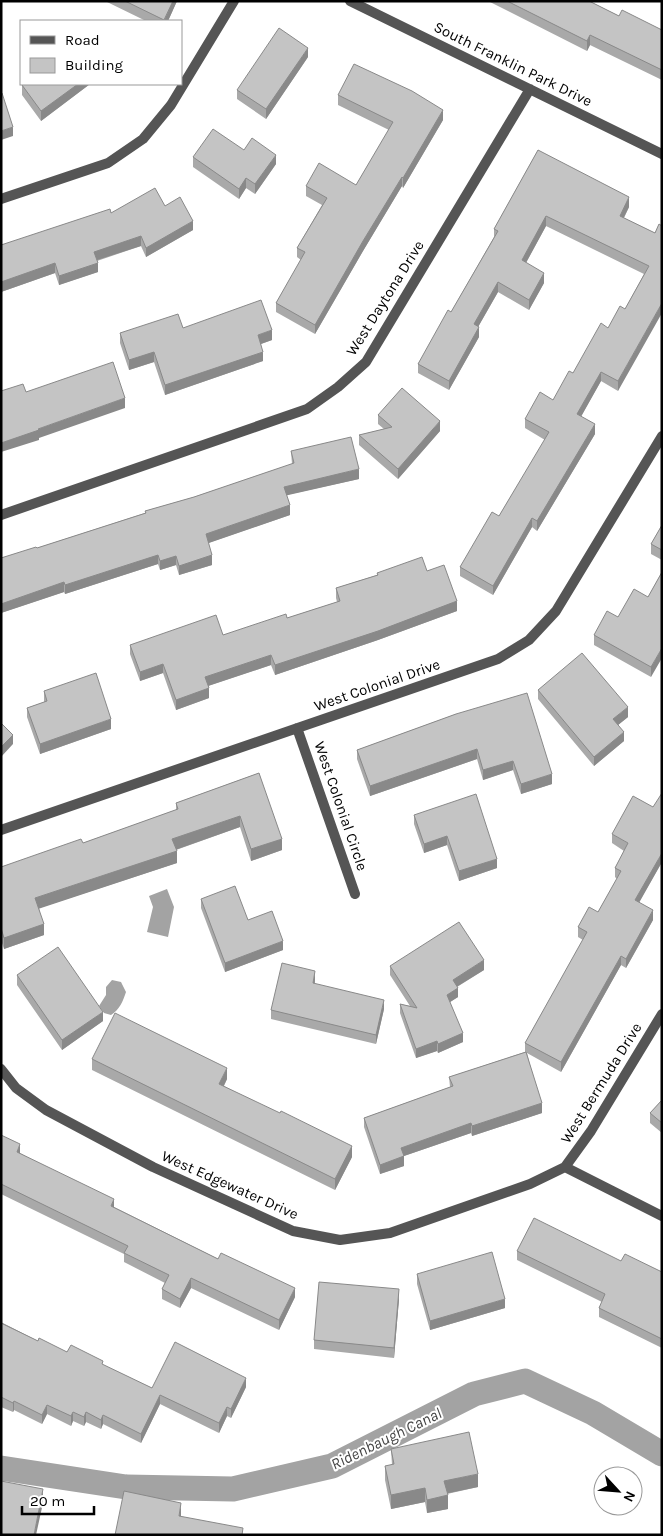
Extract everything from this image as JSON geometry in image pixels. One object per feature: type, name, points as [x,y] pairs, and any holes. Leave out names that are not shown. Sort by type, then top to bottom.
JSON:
[{"type":"street","points":[[1,199],[108,163],[143,139],[171,105],[234,1]]},
{"type":"street","name":"South Franklin Park Drive","points":[[350,1],[662,154]]},
{"type":"street","name":"West Daytona Drive","points":[[1,515],[307,409],[338,387],[366,362],[530,89]]},
{"type":"street","name":"West Colonial Drive","points":[[1,830],[498,659],[530,640],[556,611],[662,436]]},
{"type":"street","name":"West Colonial Circle","points":[[297,728],[356,894]]},
{"type":"street","name":"West Bermuda Drive","points":[[565,1167],[591,1131],[662,1014]]},
{"type":"street","name":"West Edgewater Drive","points":[[1,1068],[16,1088],[46,1110],[153,1167],[293,1231],[340,1240],[390,1233],[530,1184],[565,1167]]},
{"type":"street","points":[[565,1167],[662,1216]]},
{"type":"shaded area","points":[[167,889],[174,907],[168,937],[147,932],[153,907],[149,896]]},
{"type":"shaded area","points":[[112,980],[121,982],[126,992],[119,1007],[111,1015],[104,1013],[99,1006],[106,995],[106,987]]},
{"type":"building","points":[[125,1],[173,1],[164,20]]},
{"type":"building","points":[[507,1],[589,1],[619,16],[622,10],[662,30],[662,70],[590,35],[587,41]]},
{"type":"building","points":[[279,28],[308,48],[266,109],[237,90]]},
{"type":"building","points":[[354,64],[412,91],[443,110],[363,241],[315,325],[276,303],[305,252],[297,248],[327,198],[306,186],[319,163],[356,185],[393,122],[338,95]]},
{"type":"building","points":[[22,85],[77,85],[41,111]]},
{"type":"building","points":[[1,93],[13,127],[1,131]]},
{"type":"building","points":[[213,129],[244,150],[252,138],[276,155],[255,184],[246,178],[239,189],[193,157]]},
{"type":"building","points":[[538,150],[629,197],[620,216],[655,233],[659,224],[662,226],[662,303],[618,381],[601,372],[577,414],[595,424],[537,521],[532,518],[493,586],[460,567],[492,512],[499,516],[549,432],[525,419],[540,392],[553,400],[569,371],[573,373],[601,323],[608,328],[620,306],[625,309],[649,266],[546,216],[522,260],[544,273],[529,300],[498,282],[474,324],[479,327],[449,381],[418,364],[448,310],[451,312],[498,231],[494,229]]},
{"type":"building","points":[[155,188],[165,206],[180,197],[193,221],[146,248],[141,236],[94,252],[98,263],[59,276],[55,263],[1,282],[1,245],[110,209],[111,213]]},
{"type":"building","points":[[261,300],[272,330],[258,335],[263,352],[165,385],[154,352],[129,360],[120,333],[178,314],[183,328]]},
{"type":"building","points":[[113,362],[125,398],[1,443],[1,391],[23,384],[26,392]]},
{"type":"building","points":[[402,388],[440,421],[398,469],[359,435],[392,427],[378,415]]},
{"type":"building","points":[[351,437],[359,469],[284,487],[290,505],[206,534],[212,555],[179,566],[176,556],[160,561],[158,555],[65,585],[64,582],[1,604],[1,558],[146,513],[145,511],[194,497],[294,463],[291,451]]},
{"type":"building","points":[[662,525],[662,550],[651,544]]},
{"type":"building","points":[[422,557],[427,571],[444,565],[457,601],[378,631],[275,665],[271,655],[205,677],[209,688],[176,700],[163,664],[140,672],[130,645],[216,615],[223,635],[286,614],[287,618],[340,601],[336,588],[378,575],[377,573]]},
{"type":"building","points":[[662,572],[662,648],[651,667],[594,635],[607,611],[618,617],[634,589],[648,597]]},
{"type":"building","points":[[582,653],[628,707],[613,719],[624,732],[594,757],[538,690]]},
{"type":"building","points":[[96,673],[111,719],[40,744],[27,708],[47,701],[44,691]]},
{"type":"building","points":[[527,693],[552,774],[521,784],[513,761],[483,770],[477,749],[370,786],[357,750],[456,714]]},
{"type":"building","points":[[1,723],[13,735],[1,747]]},
{"type":"building","points":[[259,773],[282,839],[251,849],[240,816],[172,839],[177,851],[35,898],[44,924],[4,938],[1,928],[1,867],[81,839],[83,843],[178,809],[176,803]]},
{"type":"building","points":[[662,793],[662,853],[635,900],[653,910],[626,959],[621,956],[561,1062],[525,1043],[587,932],[578,927],[589,907],[598,912],[621,871],[615,868],[628,843],[612,834],[633,796],[653,807]]},
{"type":"building","points":[[476,794],[497,859],[459,871],[447,836],[424,844],[414,815]]},
{"type":"building","points":[[235,886],[248,920],[272,911],[283,941],[225,963],[201,899]]},
{"type":"building","points":[[459,922],[484,960],[453,980],[458,988],[447,995],[463,1033],[438,1044],[437,1041],[416,1049],[400,1004],[417,1008],[390,966]]},
{"type":"building","points":[[58,947],[103,1012],[62,1040],[17,975]]},
{"type":"building","points":[[282,963],[315,971],[313,983],[384,1000],[376,1035],[271,1010]]},
{"type":"building","points":[[115,1013],[227,1068],[219,1084],[280,1113],[281,1111],[352,1146],[335,1179],[92,1059]]},
{"type":"building","points":[[526,1052],[542,1103],[472,1126],[471,1123],[401,1148],[404,1156],[380,1165],[364,1118],[453,1086],[449,1077]]},
{"type":"building","points":[[662,1100],[662,1123],[650,1113]]},
{"type":"building","points":[[1,1135],[20,1144],[17,1152],[114,1199],[111,1206],[218,1259],[221,1253],[295,1288],[279,1320],[191,1278],[180,1299],[162,1289],[169,1275],[124,1253],[128,1246],[1,1184]]},
{"type":"building","points":[[534,1218],[621,1261],[625,1254],[662,1272],[662,1339],[599,1308],[605,1294],[517,1251]]},
{"type":"building","points":[[492,1252],[505,1299],[430,1321],[417,1274]]},
{"type":"building","points":[[319,1282],[399,1289],[394,1348],[314,1340]]},
{"type":"building","points":[[1,1323],[38,1341],[39,1338],[67,1352],[71,1345],[103,1361],[102,1364],[152,1388],[175,1342],[246,1378],[231,1409],[227,1407],[219,1423],[160,1395],[141,1434],[103,1415],[101,1420],[86,1412],[84,1417],[73,1412],[71,1416],[47,1405],[42,1415],[14,1401],[13,1403],[1,1397]]},
{"type":"building","points":[[469,1432],[478,1474],[444,1481],[448,1495],[427,1500],[425,1488],[391,1495],[385,1466],[394,1464],[391,1449]]},
{"type":"building","points":[[1,1481],[43,1489],[34,1535],[1,1535]]},
{"type":"building","points":[[124,1491],[181,1503],[179,1516],[243,1528],[242,1535],[115,1535]]},
{"type":"waterway","name":"Ridenbaugh Canal","points":[[1,1468],[126,1487],[233,1489],[332,1466],[474,1394],[525,1381],[593,1413],[662,1454]]}]
